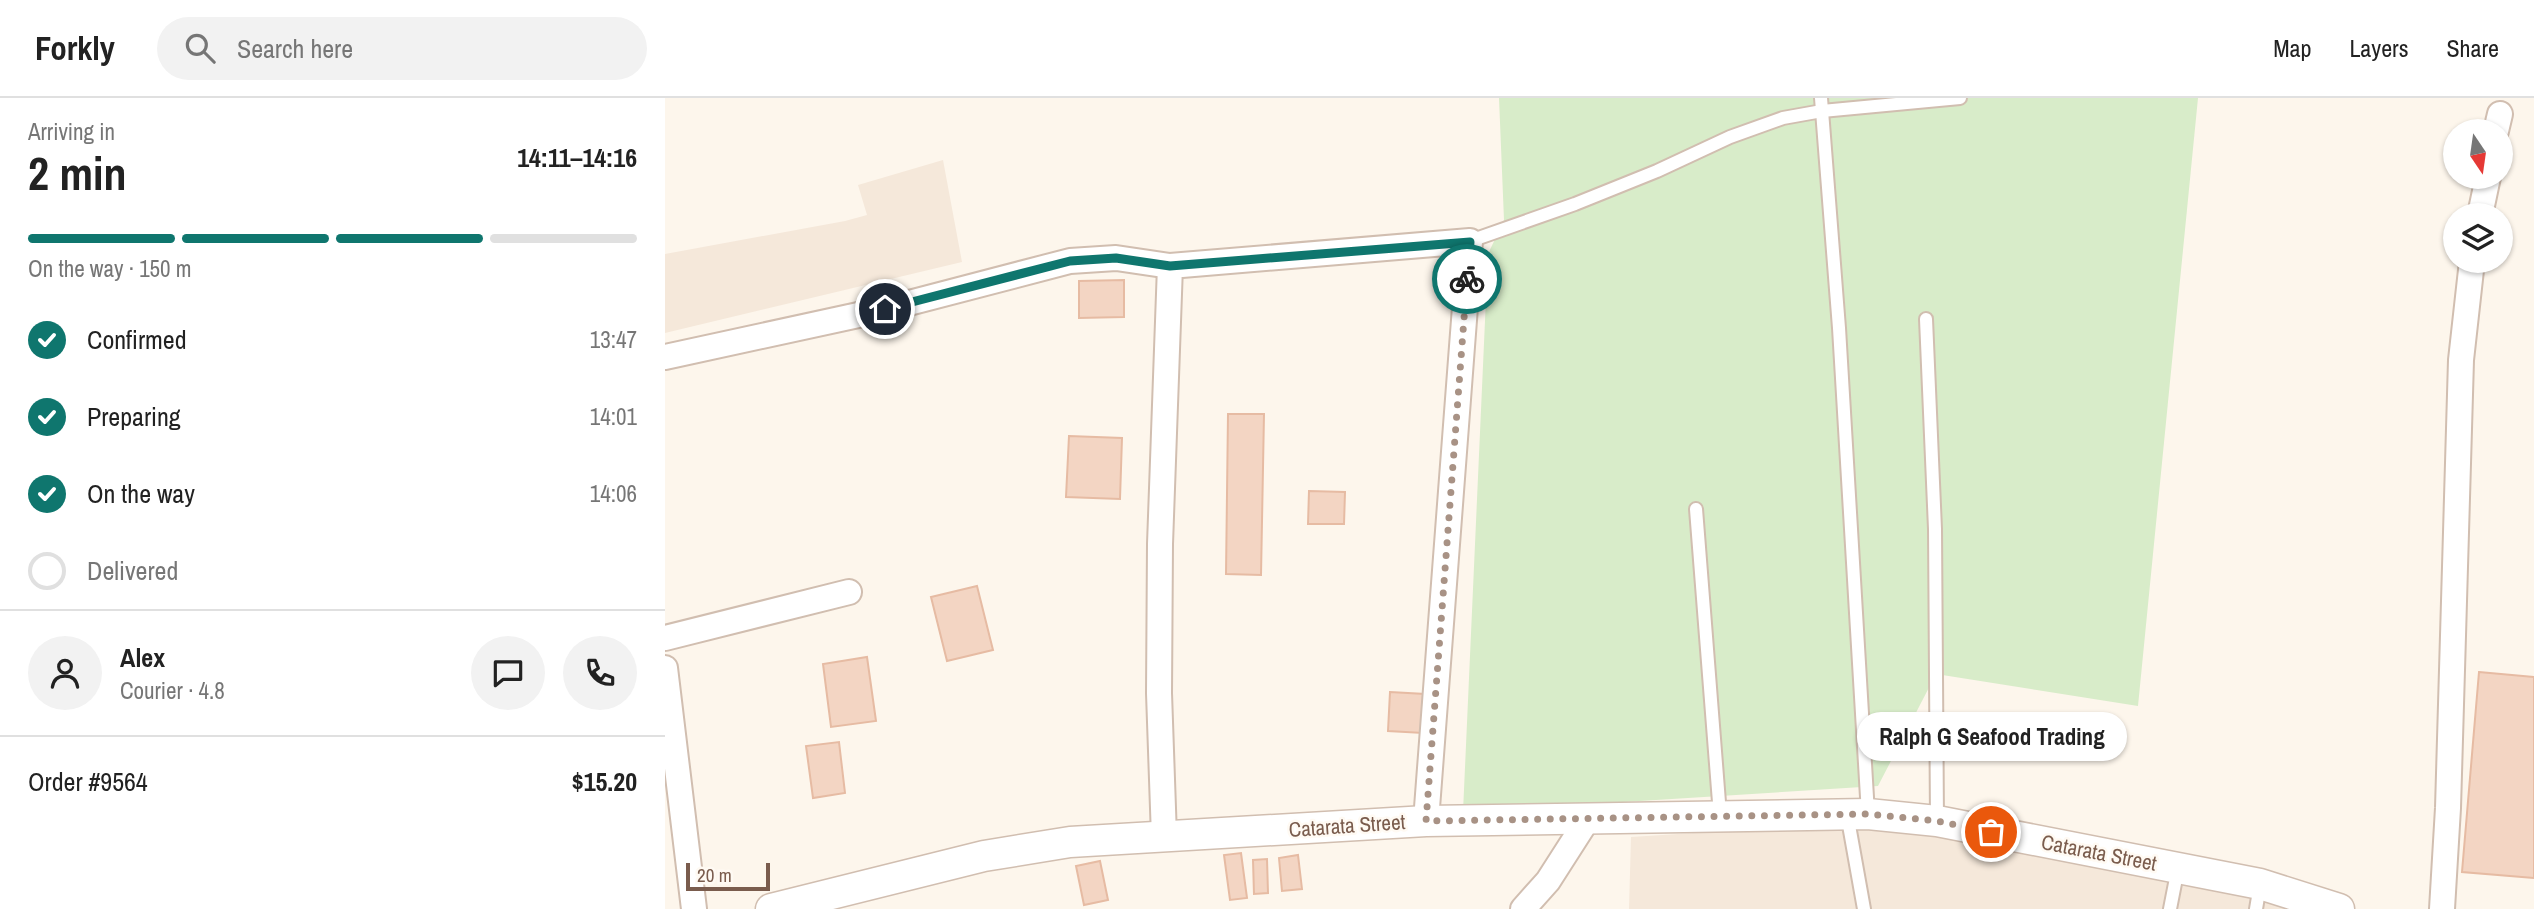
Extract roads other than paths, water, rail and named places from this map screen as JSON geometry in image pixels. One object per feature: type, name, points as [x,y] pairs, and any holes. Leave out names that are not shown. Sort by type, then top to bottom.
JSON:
[{"type":"street","points":[[665,357],[872,312],[1070,261],[1116,258],[1170,266],[1470,242],[1426,821]]},
{"type":"street","points":[[1164,837],[1159,679],[1160,544],[1170,266]]},
{"type":"street","points":[[2442,909],[2461,360],[2471,273]]},
{"type":"street","points":[[665,638],[849,592]]},
{"type":"street","points":[[665,668],[694,909]]},
{"type":"street","name":"Catarata Street","points":[[771,909],[984,856],[1070,842],[1426,821],[1858,814],[1937,821],[2178,868],[2258,897],[2339,909]]},
{"type":"street","points":[[1523,909],[1548,881],[1589,817]]},
{"type":"lane","points":[[1470,242],[1657,171],[1730,137],[1821,105],[1960,98]]},
{"type":"lane","points":[[1821,105],[1839,328],[1864,909]]},
{"type":"lane","points":[[1926,319],[1935,529],[1937,821]]},
{"type":"lane","points":[[1696,509],[1720,815]]},
{"type":"lane","points":[[2170,909],[2178,868]]},
{"type":"place","name":"Ralph G Seafood Trading","points":[[1991,832]]}]
